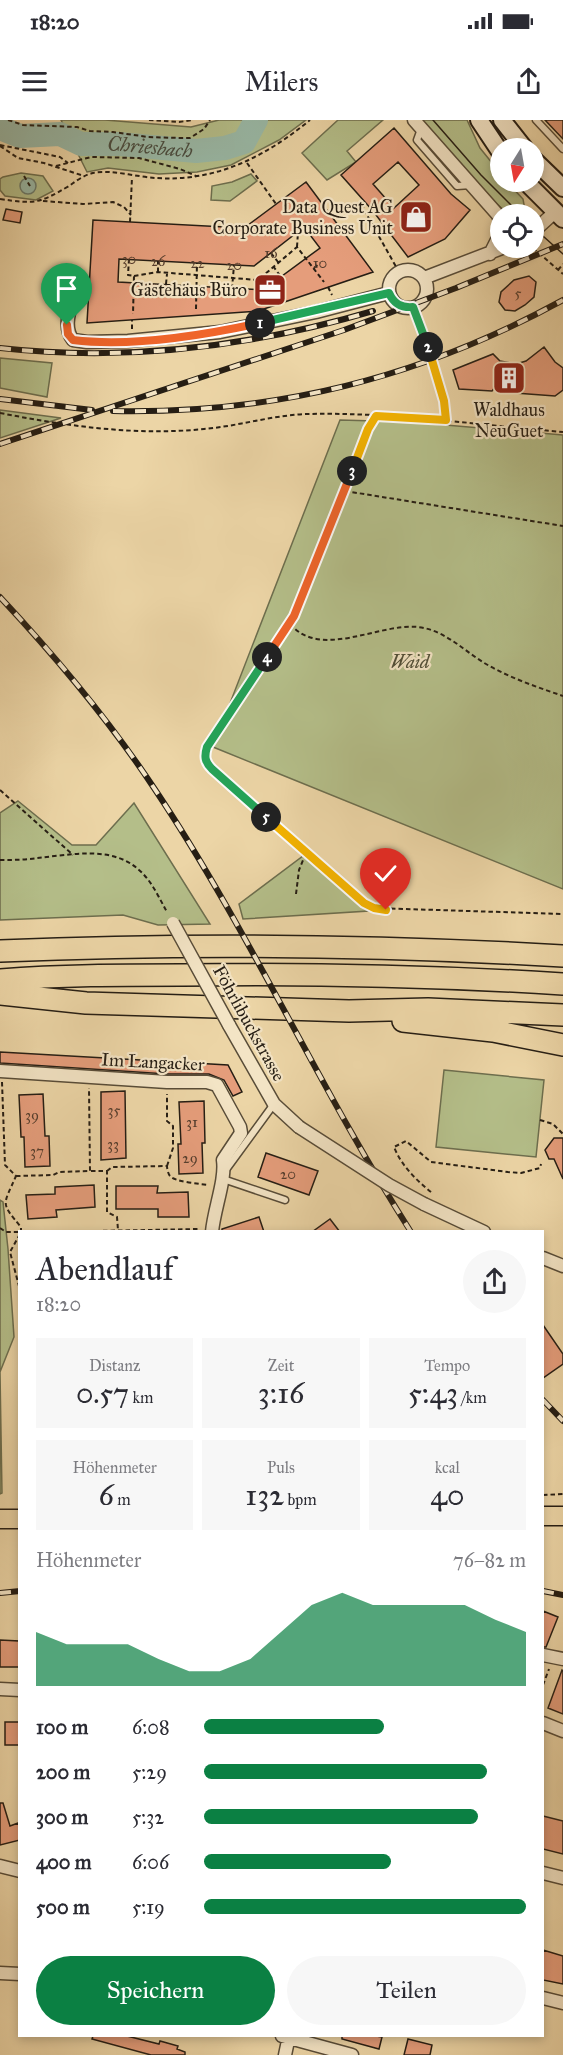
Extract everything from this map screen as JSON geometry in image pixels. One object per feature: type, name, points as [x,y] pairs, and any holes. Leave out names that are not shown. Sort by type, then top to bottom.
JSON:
[{"type":"highway","points":[[0,951],[158,947],[306,947],[453,950],[563,956]]},
{"type":"highway","points":[[0,980],[234,974],[410,977],[563,984]]},
{"type":"highway","points":[[0,994],[86,1003],[349,1011],[428,1009],[563,1015]]},
{"type":"highway","points":[[349,1011],[386,1019],[493,1030],[563,1044]]},
{"type":"main road","points":[[479,120],[491,138]]},
{"type":"main road","points":[[502,120],[516,138]]},
{"type":"main road","points":[[544,169],[563,188]]},
{"type":"main road","points":[[537,192],[560,212]]},
{"type":"main road","points":[[544,1516],[563,1516]]},
{"type":"main road","points":[[0,1519],[18,1519]]},
{"type":"street","points":[[418,124],[490,206]]},
{"type":"street","points":[[544,224],[560,212]]},
{"type":"street","points":[[424,278],[490,254]]},
{"type":"street","points":[[416,271],[424,278],[428,290],[418,305],[401,307],[396,304],[389,293],[390,281],[399,272],[416,271]]},
{"type":"street","points":[[74,292],[67,325],[68,334],[73,340],[87,342],[128,341],[220,332],[316,312],[389,293]]},
{"type":"street","name":"Föhrlibuckstrasse","points":[[173,923],[274,1104],[299,1128],[389,1185],[480,1230]]},
{"type":"street","name":"Im Langacker","points":[[1,1071],[167,1082],[207,1082],[217,1085],[241,1133],[223,1160],[223,1178],[212,1230]]},
{"type":"street","points":[[544,1257],[563,1266]]},
{"type":"street","points":[[0,1689],[18,1690]]},
{"type":"street","points":[[544,1724],[563,1731]]},
{"type":"street","points":[[0,1866],[18,1870]]},
{"type":"street","points":[[544,1873],[563,1878]]},
{"type":"street","points":[[0,1973],[18,1974]]},
{"type":"street","points":[[544,1998],[563,2003]]},
{"type":"street","points":[[285,2055],[287,2037]]},
{"type":"street","points":[[290,2037],[352,2055]]},
{"type":"lane","points":[[536,120],[563,149]]},
{"type":"lane","points":[[274,1104],[223,1178],[285,1200]]},
{"type":"path","points":[[8,120],[23,125],[77,127],[90,131],[190,138],[204,129],[210,120]]},
{"type":"path","points":[[149,120],[179,122],[193,120]]},
{"type":"path","points":[[43,201],[85,176],[104,172],[159,179],[197,176],[247,163],[287,139],[310,120]]},
{"type":"path","points":[[0,146],[60,157],[68,163]]},
{"type":"path","points":[[0,146],[18,158],[56,166],[85,176]]},
{"type":"path","points":[[56,166],[91,157],[139,158],[180,168],[197,176]]},
{"type":"path","points":[[247,163],[276,204]]},
{"type":"path","points":[[24,176],[30,186]]},
{"type":"path","points":[[130,222],[132,177]]},
{"type":"path","points":[[0,199],[83,204],[113,202],[124,207],[130,215]]},
{"type":"path","points":[[365,202],[363,208],[399,272]]},
{"type":"path","points":[[298,232],[297,247],[324,282]]},
{"type":"path","points":[[129,259],[128,275],[134,276],[158,273],[258,280],[297,247]]},
{"type":"path","points":[[271,253],[278,262]]},
{"type":"path","points":[[544,258],[563,274]]},
{"type":"path","points":[[158,261],[158,273]]},
{"type":"path","points":[[196,309],[197,263]]},
{"type":"path","points":[[314,268],[320,263]]},
{"type":"path","points":[[558,270],[563,264]]},
{"type":"path","points":[[232,289],[234,265]]},
{"type":"path","points":[[273,266],[281,277]]},
{"type":"path","points":[[166,284],[167,274]]},
{"type":"path","points":[[133,314],[134,276]]},
{"type":"path","points":[[258,280],[264,301]]},
{"type":"path","points":[[126,294],[133,294]]},
{"type":"path","points":[[413,307],[430,351],[444,401],[446,420]]},
{"type":"path","points":[[0,413],[101,429],[138,431],[205,429],[272,417],[309,414],[446,420],[563,432]]},
{"type":"path","points":[[376,416],[368,429],[290,624],[207,747],[204,755],[206,762],[306,853],[364,903],[374,908],[563,914]]},
{"type":"path","points":[[345,491],[563,526]]},
{"type":"path","points":[[290,624],[300,634],[327,640],[398,627],[420,627],[448,638],[511,676],[563,696]]},
{"type":"path","points":[[0,790],[73,855]]},
{"type":"path","points":[[296,894],[299,870],[306,853]]},
{"type":"path","points":[[0,860],[73,855],[113,856],[128,861],[151,884],[173,923]]},
{"type":"path","points":[[1,1071],[5,1165],[16,1176],[106,1171],[112,1167],[167,1166]]},
{"type":"path","points":[[167,1082],[167,1121],[173,1126],[173,1148],[167,1166],[168,1174],[172,1178],[192,1184],[223,1178]]},
{"type":"path","points":[[89,1092],[90,1171]]},
{"type":"path","points":[[540,1120],[553,1124],[563,1134]]},
{"type":"path","points":[[436,1196],[407,1169],[394,1147],[398,1143],[406,1141],[431,1162],[521,1173],[540,1168],[541,1164]]},
{"type":"path","points":[[106,1171],[108,1212],[117,1217],[118,1230]]},
{"type":"path","points":[[16,1176],[4,1203],[5,1209],[21,1227],[20,1230]]},
{"type":"path","points":[[0,1228],[6,1232],[18,1233]]},
{"type":"path","points":[[18,1237],[10,1252],[18,1282]]},
{"type":"path","points":[[544,1495],[563,1494]]},
{"type":"path","points":[[544,1682],[553,1657]]},
{"type":"green space","points":[[61,120],[105,120],[191,127],[219,120],[306,120],[279,140],[231,165],[197,172],[159,174],[108,168],[87,172]]},
{"type":"green space","points":[[338,120],[383,120],[347,151],[356,162],[327,180],[302,153]]},
{"type":"green space","points":[[421,120],[467,120],[480,148],[490,160],[490,192],[516,192],[523,199],[524,204],[497,204],[478,187]]},
{"type":"green space","points":[[21,173],[43,176],[53,191],[36,200],[5,196],[0,190],[0,179]]},
{"type":"green space","points":[[251,174],[257,181],[230,201],[211,200],[212,186],[232,182]]},
{"type":"green space","points":[[0,358],[52,363],[47,397],[0,388]]},
{"type":"green space","points":[[0,410],[61,418],[0,438]]},
{"type":"green space","name":"Waid","points":[[340,420],[410,422],[563,435],[563,889],[213,747]]},
{"type":"green space","points":[[18,801],[72,845],[96,845],[134,803],[210,924],[158,925],[123,915],[0,920],[0,813]]},
{"type":"green space","points":[[303,856],[368,911],[243,919],[239,904]]},
{"type":"green space","points":[[444,1070],[544,1080],[536,1157],[436,1147]]},
{"type":"green space","points":[[0,1200],[3,1202],[8,1249],[14,1337],[0,1372]]},
{"type":"green space","points":[[0,1372],[2,1493],[0,1494]]},
{"type":"shaded area","points":[[25,178],[31,178],[36,186],[34,192],[25,194],[20,189],[20,183]]},
{"type":"building","points":[[545,120],[563,120],[563,139]]},
{"type":"building","points":[[394,128],[451,194],[470,210],[445,239],[408,257],[373,211],[341,175]],"holes":[[[398,162],[419,185],[394,208],[373,184]]]},
{"type":"building","points":[[306,182],[373,272],[258,311],[87,323],[93,220],[244,228]],"holes":[[[304,227],[320,248],[263,290],[118,282],[119,259],[254,266]]]},
{"type":"building","points":[[6,209],[22,212],[20,223],[3,220]]},
{"type":"building","points":[[529,276],[536,282],[534,297],[515,311],[505,310],[499,302],[501,292],[514,280]]},
{"type":"building","name":"Waldhaus NeuGuet","points":[[544,347],[555,362],[563,368],[563,390],[555,396],[515,393],[510,387],[497,385],[492,391],[459,389],[453,370],[493,354],[500,361],[516,364],[526,361]]},
{"type":"building","points":[[0,1052],[228,1065],[242,1092],[233,1096],[224,1080],[209,1074],[167,1074],[0,1063]]},
{"type":"building","points":[[125,1091],[126,1158],[101,1160],[101,1092]]},
{"type":"building","points":[[43,1094],[45,1136],[49,1136],[50,1166],[25,1167],[19,1095]]},
{"type":"building","points":[[204,1101],[203,1173],[179,1174],[178,1144],[181,1144],[179,1102]]},
{"type":"building","points":[[554,1138],[563,1138],[563,1179],[554,1159],[549,1159],[545,1150]]},
{"type":"building","points":[[266,1153],[318,1171],[309,1195],[258,1177]]},
{"type":"building","points":[[94,1185],[95,1207],[56,1210],[57,1217],[28,1219],[26,1195],[55,1194],[55,1187]]},
{"type":"building","points":[[116,1186],[158,1186],[157,1193],[188,1192],[189,1217],[158,1217],[158,1209],[116,1209]]},
{"type":"building","points":[[259,1217],[263,1230],[222,1230]]},
{"type":"building","points":[[330,1219],[338,1230],[315,1230]]},
{"type":"building","points":[[544,1326],[563,1354],[563,1364],[544,1377]]},
{"type":"building","points":[[544,1611],[558,1617],[546,1647],[544,1647]]},
{"type":"building","points":[[0,1640],[18,1641],[18,1667],[0,1667]]},
{"type":"building","points":[[563,1671],[563,1714],[548,1708]]},
{"type":"building","points":[[5,1722],[18,1722],[18,1745],[5,1745]]},
{"type":"building","points":[[0,1803],[3,1803],[10,1826],[18,1823],[18,1840],[0,1845]]},
{"type":"building","points":[[544,1816],[563,1821],[563,1854],[544,1849]]},
{"type":"building","points":[[544,1950],[563,1956],[563,1984],[544,1980]]},
{"type":"building","points":[[93,2037],[131,2037],[159,2044],[160,2041],[178,2046],[177,2049],[185,2052],[185,2055],[151,2055],[92,2039]]},
{"type":"building","points":[[342,2037],[382,2037],[379,2049],[342,2039]]},
{"type":"building","points":[[408,2039],[432,2045],[430,2055],[404,2055]]},
{"type":"waterway","name":"Chriesbach","points":[[0,128],[20,136],[60,134],[81,144],[119,144],[196,151],[225,148],[244,142],[256,120]]},
{"type":"tram line","points":[[433,120],[510,204]]},
{"type":"tram line","points":[[544,237],[563,254]]},
{"type":"railway","points":[[0,444],[344,330],[456,288],[563,244]]},
{"type":"railway","points":[[113,411],[232,406],[289,398],[346,386],[456,351],[563,300]]},
{"type":"railway","points":[[0,348],[95,353],[188,348],[281,334],[373,311]]},
{"type":"railway","points":[[0,399],[92,410]]},
{"type":"railway","points":[[0,597],[81,690],[119,738],[189,842],[253,953],[345,1122],[410,1230]]},
{"type":"railway","points":[[544,1401],[563,1421]]},
{"type":"railway","points":[[0,1593],[18,1591]]},
{"type":"railway","points":[[544,1591],[563,1595]]},
{"type":"place","name":"Data Quest AG Corporate Business Unit","points":[[416,217]]},
{"type":"place","name":"Gästehäus Büro","points":[[270,290]]},
{"type":"place","name":"Waldhaus NeuGuet","points":[[509,378]]},
{"type":"route","points":[[67,325],[68,334],[73,340],[128,341],[220,332],[316,312],[389,293],[396,304],[401,307],[413,307],[430,351],[444,401],[446,420],[376,416],[368,429],[290,624],[255,673],[204,755],[212,769],[364,903],[386,910]]}]
